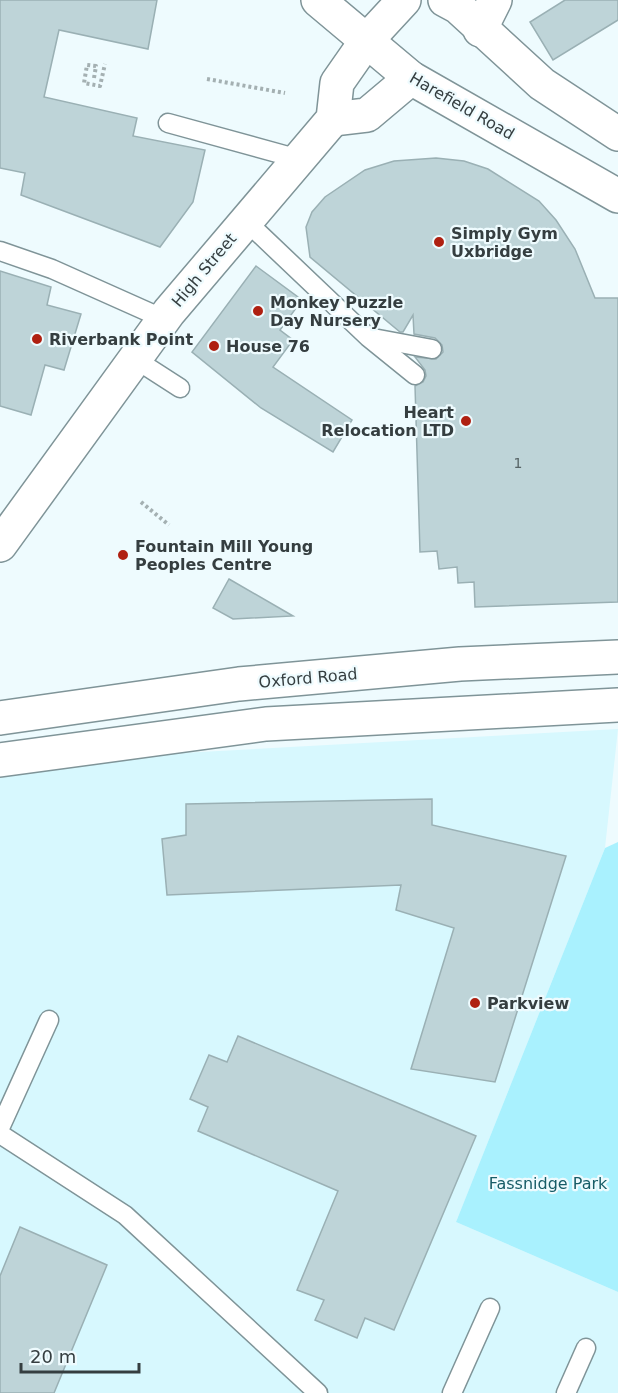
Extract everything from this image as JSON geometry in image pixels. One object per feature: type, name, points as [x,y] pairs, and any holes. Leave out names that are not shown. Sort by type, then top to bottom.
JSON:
[{"type":"main road","name":"Harefield Road","points":[[318,0],[411,78],[618,196]]},
{"type":"main road","points":[[404,0],[367,40],[337,83],[333,119],[367,115],[411,78]]},
{"type":"main road","points":[[445,0],[458,7],[480,30],[542,84],[618,134]]},
{"type":"main road","points":[[480,30],[495,0]]},
{"type":"main road","name":"High Street","points":[[0,545],[11,523],[164,319],[333,119]]},
{"type":"main road","name":"Oxford Road","points":[[0,718],[239,684],[460,664],[618,657]]},
{"type":"main road","points":[[0,760],[266,724],[618,705]]},
{"type":"lane","points":[[168,123],[299,159]]},
{"type":"lane","points":[[246,221],[368,337],[415,375]]},
{"type":"lane","points":[[0,251],[52,269],[164,319]]},
{"type":"lane","points":[[368,337],[424,350],[432,349]]},
{"type":"lane","points":[[135,359],[180,388]]},
{"type":"lane","points":[[0,1128],[49,1020]]},
{"type":"lane","points":[[0,1134],[125,1215],[318,1393]]},
{"type":"lane","points":[[452,1393],[490,1308]]},
{"type":"lane","points":[[566,1393],[586,1348]]},
{"type":"path","points":[[94,78],[96,66],[87,65],[84,83],[100,86],[105,64]]},
{"type":"path","points":[[207,79],[285,93]]},
{"type":"path","points":[[141,502],[169,525]]},
{"type":"shaded area","points":[[618,729],[605,848],[456,1222],[618,1292],[618,1393],[0,1393],[0,778],[18,770],[163,754]]},
{"type":"green space","name":"Fassnidge Park","points":[[618,842],[618,1292],[456,1222],[605,848]]},
{"type":"building","points":[[0,0],[157,0],[148,49],[59,30],[44,97],[137,118],[133,136],[205,150],[193,202],[160,247],[21,195],[25,173],[0,168]]},
{"type":"building","points":[[565,0],[618,0],[618,20],[553,60],[530,22]]},
{"type":"building","points":[[436,158],[464,161],[488,169],[539,201],[556,220],[575,249],[595,298],[618,298],[618,602],[475,607],[474,582],[458,583],[457,567],[439,569],[437,551],[420,552],[415,386],[423,382],[426,376],[425,370],[415,357],[436,359],[443,352],[442,345],[435,338],[414,334],[413,315],[403,332],[400,332],[310,257],[306,227],[312,212],[325,197],[365,170],[394,161]]},
{"type":"building","points":[[256,266],[302,300],[280,330],[293,340],[273,367],[352,420],[333,452],[261,408],[192,352]]},
{"type":"building","name":"Riverbank Point","points":[[0,271],[51,287],[47,305],[81,314],[64,370],[45,365],[31,415],[0,406]]},
{"type":"building","points":[[229,579],[293,616],[233,619],[213,608]]},
{"type":"building","name":"Parkview","points":[[432,799],[432,825],[566,856],[495,1082],[411,1069],[454,928],[396,910],[401,885],[167,895],[162,839],[186,835],[186,804]]},
{"type":"building","points":[[238,1036],[476,1136],[394,1330],[365,1318],[357,1338],[315,1320],[324,1300],[297,1290],[338,1191],[198,1131],[208,1107],[190,1099],[209,1055],[227,1062]]},
{"type":"building","points":[[20,1227],[107,1265],[54,1393],[0,1393],[0,1276]]},
{"type":"place","name":"Simply Gym Uxbridge","points":[[439,242]]},
{"type":"place","name":"Monkey Puzzle Day Nursery","points":[[258,311]]},
{"type":"place","name":"Riverbank Point","points":[[37,339]]},
{"type":"place","name":"House 76","points":[[214,346]]},
{"type":"place","name":"Heart Relocation LTD","points":[[466,421]]},
{"type":"place","name":"Fountain Mill Young Peoples Centre","points":[[123,555]]},
{"type":"place","name":"Parkview","points":[[475,1003]]}]
